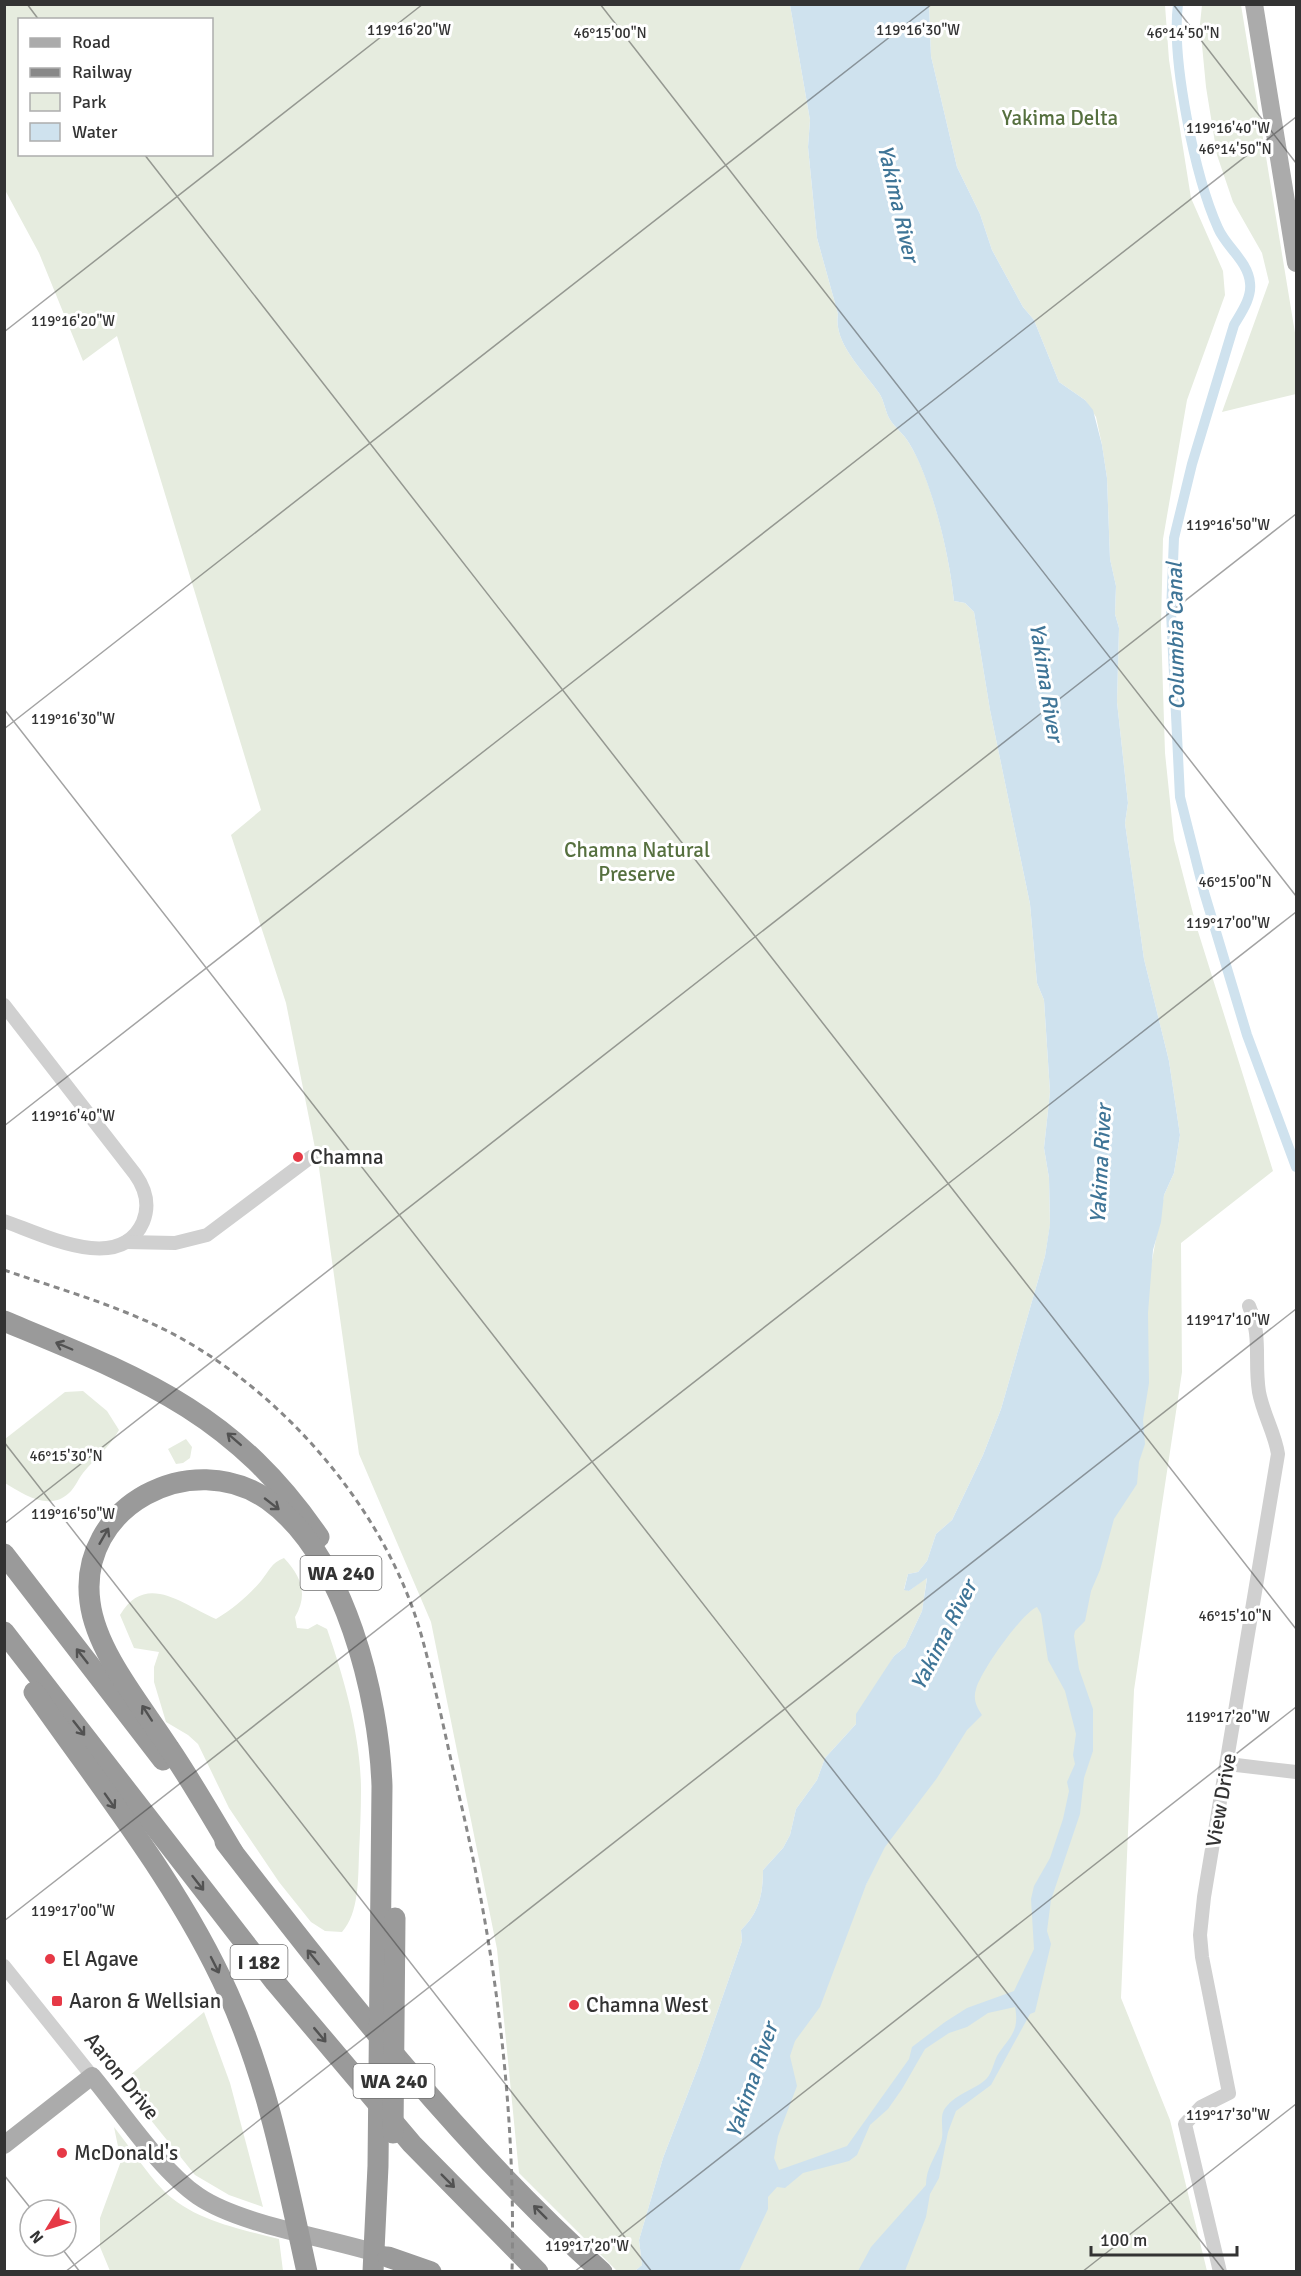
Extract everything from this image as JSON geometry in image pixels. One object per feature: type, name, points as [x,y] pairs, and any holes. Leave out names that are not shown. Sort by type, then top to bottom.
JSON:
[{"type":"highway","name":"WA 240","points":[[4,1321],[142,1380],[206,1418],[240,1444],[281,1486],[302,1512],[334,1560],[349,1587],[372,1641],[392,1723],[396,1790],[388,1993]]},
{"type":"highway","points":[[233,1852],[103,1645],[89,1601],[93,1560],[108,1529],[134,1502],[147,1493],[167,1484],[187,1479],[209,1478],[248,1488],[283,1513],[297,1528],[328,1576],[360,1649],[372,1696],[381,1760],[388,1993],[381,2263],[431,2271]]},
{"type":"highway","name":"I 182","points":[[4,1554],[310,1954],[462,2135],[602,2271]]},
{"type":"highway","name":"I 182","points":[[4,1632],[275,1982],[412,2144],[538,2271]]},
{"type":"highway","points":[[4,1650],[167,1884],[200,1938],[242,2024],[265,2092],[308,2271]]},
{"type":"highway","points":[[281,2158],[295,2271]]},
{"type":"main road","points":[[1254,4],[1296,263]]},
{"type":"main road","points":[[4,2145],[92,2076]]},
{"type":"main road","name":"Aaron Drive","points":[[92,2076],[187,2187],[215,2205],[255,2220],[340,2242],[381,2263]]},
{"type":"street","points":[[4,1005],[140,1180],[145,1196],[145,1214],[140,1227],[126,1242]]},
{"type":"street","points":[[4,1221],[88,1249],[107,1249],[126,1242],[175,1243],[207,1236],[311,1157]]},
{"type":"street","name":"View Drive","points":[[1220,2271],[1185,2124],[1201,2107],[1229,2092],[1202,1957],[1200,1935],[1204,1898],[1278,1454],[1260,1394],[1256,1322],[1249,1306]]},
{"type":"street","points":[[1228,1764],[1296,1772]]},
{"type":"street","name":"Aaron Drive","points":[[4,1966],[92,2076]]},
{"type":"green space","name":"Chamna Natural Preserve","points":[[4,5],[790,5],[810,120],[808,147],[817,238],[838,314],[840,335],[851,356],[881,396],[889,418],[907,440],[917,458],[939,519],[949,563],[954,601],[965,603],[974,612],[990,710],[1030,904],[1037,983],[1044,1000],[1050,1092],[1044,1148],[1049,1178],[1050,1225],[1045,1256],[1001,1409],[983,1455],[952,1520],[936,1534],[927,1561],[918,1572],[908,1574],[904,1589],[909,1591],[927,1577],[922,1611],[905,1647],[894,1656],[856,1724],[825,1758],[817,1780],[796,1809],[790,1835],[783,1848],[763,1870],[759,1903],[752,1917],[741,1930],[742,1941],[700,2062],[663,2158],[639,2240],[642,2265],[635,2271],[617,2271],[519,2173],[497,1949],[431,1622],[359,1454],[319,1168],[286,1003],[231,835],[261,810],[117,336],[83,361],[39,253],[5,190]]},
{"type":"green space","name":"Yakima Delta","points":[[929,5],[1165,5],[1169,60],[1191,198],[1223,271],[1225,295],[1187,400],[1163,539],[1161,627],[1165,753],[1174,840],[1196,925],[1273,1171],[1181,1243],[1182,1372],[1134,1690],[1121,1998],[1170,2120],[1207,2271],[720,2272],[780,2071],[1151,1266],[1164,1195],[1174,1173],[1180,1135],[1169,1061],[1144,959],[1125,823],[1128,803],[1117,702],[1119,628],[1115,614],[1116,586],[1110,559],[1107,478],[1096,417],[1085,400],[1059,382],[1034,320],[1023,307],[992,250],[980,214],[957,167],[931,56]]},
{"type":"green space","points":[[1202,5],[1241,5],[1296,339],[1296,394],[1222,412],[1269,282],[1262,253],[1233,202],[1217,155],[1206,87],[1200,24]]},
{"type":"green space","points":[[83,1391],[107,1411],[119,1430],[71,1491],[61,1498],[45,1501],[28,1496],[5,1483],[5,1439],[65,1392]]},
{"type":"green space","points":[[186,1439],[192,1447],[190,1458],[183,1463],[176,1464],[168,1449]]},
{"type":"green space","points":[[284,1558],[295,1572],[301,1586],[301,1601],[295,1617],[297,1628],[308,1629],[317,1624],[327,1629],[355,1729],[361,1790],[358,1885],[352,1915],[342,1932],[325,1931],[311,1922],[279,1882],[229,1808],[198,1744],[166,1722],[154,1682],[154,1667],[159,1652],[134,1648],[120,1615],[130,1602],[141,1595],[153,1593],[178,1600],[216,1619],[246,1597],[273,1565]]},
{"type":"green space","points":[[204,2012],[230,2083],[263,2207],[229,2195],[195,2175],[121,2083]]},
{"type":"green space","points":[[114,2127],[163,2190],[188,2209],[217,2222],[279,2239],[283,2271],[110,2271],[100,2247],[100,2218],[121,2161]]},
{"type":"water","name":"Yakima River","points":[[790,5],[929,5],[931,56],[957,167],[980,214],[992,250],[1023,307],[1034,320],[1059,382],[1085,400],[1093,410],[1107,478],[1110,559],[1116,586],[1115,614],[1119,628],[1117,702],[1128,803],[1125,823],[1144,959],[1169,1061],[1180,1135],[1174,1173],[1164,1195],[1161,1222],[1153,1250],[1148,1313],[1149,1383],[1143,1420],[1145,1444],[1139,1462],[1137,1484],[1114,1519],[1100,1570],[1091,1591],[1085,1621],[1075,1631],[1074,1636],[1079,1669],[1093,1709],[1093,1751],[1084,1778],[1080,1814],[1051,1900],[1047,1931],[1051,1944],[1035,2012],[1030,2014],[991,2085],[956,2111],[948,2132],[939,2178],[930,2194],[926,2217],[905,2271],[858,2271],[871,2247],[926,2185],[929,2168],[942,2138],[944,2111],[955,2099],[987,2079],[997,2056],[1015,2028],[1015,2007],[988,2013],[967,2027],[949,2033],[925,2049],[888,2109],[870,2125],[857,2155],[849,2161],[803,2173],[785,2188],[777,2187],[768,2197],[768,2209],[739,2271],[635,2271],[642,2265],[639,2240],[663,2158],[700,2062],[742,1941],[741,1930],[752,1917],[759,1903],[763,1870],[783,1848],[790,1835],[796,1809],[817,1780],[825,1758],[856,1724],[856,1714],[894,1656],[905,1647],[922,1611],[927,1578],[909,1591],[904,1590],[908,1574],[918,1572],[927,1561],[936,1534],[952,1520],[983,1455],[1001,1409],[1045,1256],[1050,1224],[1049,1178],[1044,1148],[1050,1092],[1044,1000],[1037,983],[1030,904],[990,710],[974,612],[965,603],[954,601],[949,563],[939,520],[917,459],[907,440],[889,418],[881,396],[851,356],[840,335],[838,314],[817,238],[808,147],[810,120]],"holes":[[[1037,1607],[1041,1614],[1048,1660],[1065,1691],[1076,1734],[1073,1755],[1075,1764],[1067,1782],[1069,1791],[1063,1819],[1050,1858],[1034,1886],[1031,1899],[1034,1949],[1014,1991],[967,2008],[912,2047],[909,2059],[847,2146],[779,2170],[774,2158],[778,2136],[797,2086],[790,2056],[795,2041],[820,2007],[866,1885],[885,1847],[937,1778],[967,1730],[982,1715],[978,1709],[975,1693],[993,1657],[1021,1620]]]},
{"type":"waterway","name":"Columbia Canal","points":[[1178,4],[1178,55],[1193,149],[1209,206],[1218,228],[1241,261],[1250,283],[1245,305],[1234,325],[1192,464],[1174,538],[1171,612],[1180,797],[1204,892],[1247,1035],[1296,1167]]},
{"type":"railway","points":[[4,1270],[135,1316],[177,1336],[218,1361],[257,1391],[294,1425],[328,1462],[358,1502],[384,1545],[405,1589],[427,1655],[462,1808],[485,1923],[502,2038],[507,2096],[511,2155],[512,2272]]},
{"type":"place","name":"Chamna","points":[[298,1157]]},
{"type":"place","name":"El Agave","points":[[50,1959]]},
{"type":"place","name":"Aaron & Wellsian","points":[[57,2001]]},
{"type":"place","name":"Chamna West","points":[[574,2005]]},
{"type":"place","name":"McDonald's","points":[[62,2153]]}]
